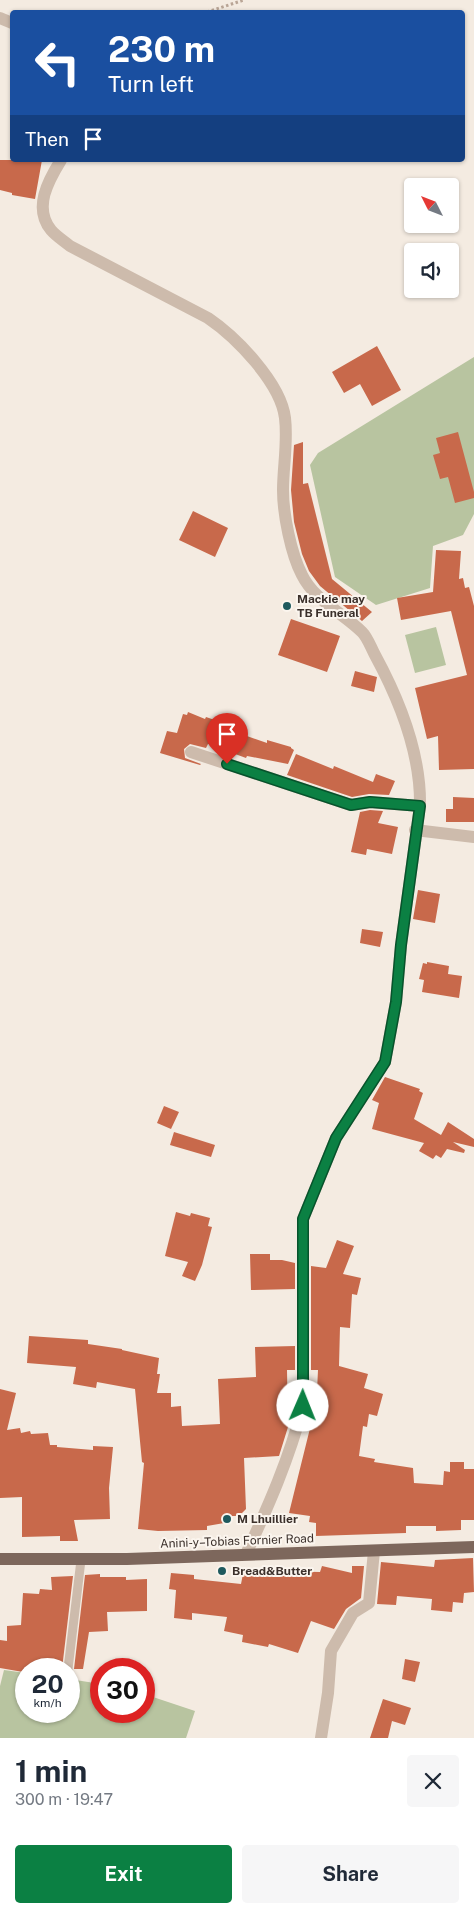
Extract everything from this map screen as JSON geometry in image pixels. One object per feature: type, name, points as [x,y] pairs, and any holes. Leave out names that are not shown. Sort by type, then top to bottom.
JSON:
[{"type":"main road","name":"Anini-y–Tobias Fornier Road","points":[[0,1560],[82,1560],[474,1547]]},
{"type":"street","points":[[60,162],[48,181],[43,197],[43,215],[51,230],[70,246],[220,326],[251,356],[273,387],[282,405],[285,419],[283,493],[291,548],[302,576],[317,595],[364,634],[380,663],[403,716],[415,755],[420,783],[420,806],[415,830],[396,1002],[385,1062],[336,1138],[303,1219],[303,1406],[296,1434],[277,1488],[246,1554]]},
{"type":"street","points":[[191,752],[351,805],[370,802],[420,806]]},
{"type":"street","points":[[415,830],[474,837]]},
{"type":"street","points":[[321,1738],[328,1693],[331,1651],[353,1614],[369,1603],[374,1551]]},
{"type":"lane","points":[[69,1658],[82,1560]]},
{"type":"path","points":[[213,10],[244,0]]},
{"type":"green space","points":[[474,357],[474,514],[463,535],[433,546],[430,588],[376,605],[335,577],[310,465],[318,453]]},
{"type":"green space","points":[[436,627],[446,665],[415,673],[405,635]]},
{"type":"green space","points":[[4,1670],[15,1672],[15,1723],[80,1723],[80,1681],[90,1682],[90,1723],[155,1723],[155,1698],[195,1711],[186,1738],[0,1738],[0,1686]]},
{"type":"building","points":[[0,160],[10,160],[10,162],[42,162],[35,199],[12,195],[12,193],[0,190]]},
{"type":"building","points":[[377,346],[401,390],[372,406],[360,384],[344,393],[332,372]]},
{"type":"building","points":[[458,432],[474,498],[455,503],[448,477],[440,479],[433,455],[440,453],[436,438]]},
{"type":"building","points":[[303,442],[303,484],[308,483],[332,579],[372,612],[362,621],[320,586],[309,571],[302,554],[294,522],[291,490],[294,445]]},
{"type":"building","points":[[193,511],[228,528],[215,557],[179,540]]},
{"type":"building","points":[[436,550],[461,551],[459,579],[463,578],[465,588],[469,587],[474,606],[474,769],[439,770],[438,736],[427,739],[415,688],[467,675],[451,611],[401,620],[397,598],[433,592]]},
{"type":"building","points":[[291,619],[340,636],[327,672],[278,655]]},
{"type":"building","points":[[355,671],[377,677],[374,692],[351,686]]},
{"type":"building","points":[[188,712],[205,719],[206,717],[232,726],[230,730],[267,743],[267,740],[291,747],[294,750],[288,764],[247,756],[246,758],[208,744],[206,748],[190,744],[184,749],[185,758],[200,765],[160,753],[167,731],[177,733],[183,714],[187,715]]},
{"type":"building","points":[[296,754],[333,769],[334,766],[373,782],[376,774],[395,781],[389,795],[369,794],[352,797],[287,775]]},
{"type":"building","points":[[453,797],[474,798],[474,822],[446,822],[446,809],[453,809]]},
{"type":"building","points":[[370,810],[383,811],[378,823],[398,827],[392,854],[367,849],[366,855],[351,852],[360,812]]},
{"type":"building","points":[[418,890],[440,894],[435,923],[413,919]]},
{"type":"building","points":[[362,929],[383,932],[380,947],[360,943]]},
{"type":"building","points":[[427,962],[449,966],[448,974],[462,976],[459,998],[422,992],[424,980],[419,979],[423,963],[427,964]]},
{"type":"building","points":[[385,1077],[420,1089],[419,1091],[423,1093],[414,1119],[441,1135],[448,1122],[474,1139],[474,1147],[453,1142],[465,1150],[464,1153],[447,1149],[441,1158],[436,1155],[433,1159],[419,1151],[424,1143],[372,1129],[379,1103],[372,1100]]},
{"type":"building","points":[[164,1106],[179,1112],[171,1129],[157,1123]]},
{"type":"building","points":[[174,1132],[215,1145],[211,1157],[170,1145]]},
{"type":"building","points":[[176,1212],[190,1216],[191,1213],[210,1218],[208,1226],[212,1227],[202,1265],[195,1281],[182,1276],[188,1262],[165,1256]]},
{"type":"building","points":[[337,1240],[354,1246],[343,1274],[361,1278],[357,1295],[352,1294],[350,1328],[340,1327],[339,1366],[368,1374],[364,1388],[383,1394],[377,1416],[369,1414],[367,1427],[363,1426],[359,1456],[375,1459],[374,1462],[413,1468],[414,1483],[443,1485],[444,1471],[450,1472],[450,1462],[464,1462],[464,1469],[474,1469],[474,1520],[461,1520],[461,1530],[436,1531],[436,1526],[406,1526],[406,1533],[316,1536],[316,1523],[309,1522],[310,1516],[289,1513],[319,1392],[317,1391],[318,1370],[311,1370],[311,1266],[326,1268]]},
{"type":"building","points":[[250,1254],[270,1254],[270,1260],[295,1263],[295,1289],[251,1290]]},
{"type":"building","points":[[29,1336],[88,1340],[88,1344],[122,1349],[159,1358],[157,1374],[160,1374],[157,1393],[171,1393],[171,1407],[181,1406],[182,1426],[220,1424],[218,1379],[256,1377],[255,1347],[295,1346],[295,1370],[287,1370],[288,1427],[279,1456],[244,1458],[246,1509],[239,1516],[230,1516],[230,1522],[207,1526],[207,1530],[158,1531],[138,1529],[144,1463],[142,1462],[135,1389],[97,1382],[96,1388],[73,1384],[76,1367],[27,1363]]},
{"type":"building","points":[[0,1389],[16,1393],[7,1430],[20,1428],[21,1433],[30,1431],[31,1434],[48,1433],[50,1445],[57,1445],[57,1447],[93,1450],[93,1446],[113,1447],[109,1488],[110,1519],[74,1520],[78,1541],[60,1541],[60,1536],[22,1537],[22,1497],[0,1498]]},
{"type":"building","points":[[473,1558],[474,1592],[464,1593],[463,1603],[453,1602],[452,1612],[431,1610],[432,1599],[397,1596],[396,1605],[377,1604],[381,1562],[434,1567],[435,1560]]},
{"type":"building","points":[[322,1566],[352,1573],[352,1566],[364,1566],[361,1598],[346,1609],[334,1629],[311,1621],[298,1653],[269,1644],[268,1647],[242,1642],[243,1635],[224,1631],[227,1617],[192,1613],[192,1620],[174,1618],[176,1590],[169,1589],[171,1573],[194,1575],[194,1579],[241,1584],[243,1574],[274,1571],[320,1572]]},
{"type":"building","points":[[100,1574],[100,1577],[126,1577],[126,1580],[147,1579],[147,1611],[107,1612],[108,1631],[89,1632],[83,1669],[80,1669],[80,1658],[75,1658],[85,1575]]},
{"type":"building","points":[[73,1576],[63,1658],[15,1658],[15,1671],[0,1668],[0,1640],[7,1641],[7,1626],[21,1625],[23,1593],[39,1594],[40,1589],[52,1590],[51,1577]]},
{"type":"building","points":[[405,1659],[420,1662],[415,1682],[402,1679]]},
{"type":"building","points":[[383,1699],[411,1708],[405,1725],[392,1721],[388,1738],[370,1738]]},
{"type":"place","name":"Mackie may TB Funeral","points":[[287,606]]},
{"type":"place","name":"M Lhuillier","points":[[227,1519]]},
{"type":"place","name":"Bread&Butter","points":[[222,1571]]},
{"type":"route","points":[[227,764],[351,805],[370,802],[420,806],[415,830],[396,1002],[385,1062],[336,1138],[303,1219],[303,1406]]}]
